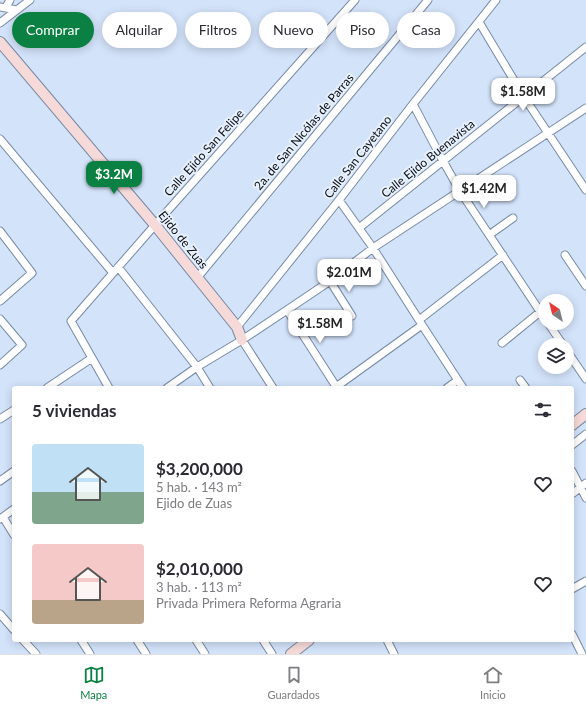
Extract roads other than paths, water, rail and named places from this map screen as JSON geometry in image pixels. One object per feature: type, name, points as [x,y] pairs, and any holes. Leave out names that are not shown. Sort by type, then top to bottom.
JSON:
[{"type":"street","points":[[3,7],[10,0]]},
{"type":"street","points":[[0,23],[30,0]]},
{"type":"street","name":"Calle Ejido San Felipe","points":[[92,358],[71,322],[355,0]]},
{"type":"street","name":"2a. de San Nicólas de Parras","points":[[197,278],[428,0]]},
{"type":"street","name":"Calle San Cayetano","points":[[237,327],[496,0]]},
{"type":"street","points":[[3,7],[17,10]]},
{"type":"street","points":[[479,22],[548,134],[586,190]]},
{"type":"street","name":"Ejido de Zuas","points":[[0,42],[155,225],[237,327],[242,340],[272,386]]},
{"type":"street","name":"Calle Ejido Buenavista","points":[[359,228],[586,47]]},
{"type":"street","points":[[413,104],[460,191],[538,309]]},
{"type":"street","points":[[170,386],[330,281],[373,248],[586,108]]},
{"type":"street","points":[[0,139],[113,273]]},
{"type":"street","points":[[339,200],[373,248],[462,386]]},
{"type":"street","points":[[489,235],[513,218]]},
{"type":"street","points":[[0,232],[32,273],[0,301]]},
{"type":"street","points":[[338,386],[502,255]]},
{"type":"street","points":[[565,255],[586,286]]},
{"type":"street","points":[[118,267],[197,367],[209,386]]},
{"type":"street","points":[[330,281],[352,316]]},
{"type":"street","points":[[286,310],[336,386]]},
{"type":"street","points":[[502,343],[538,314]]},
{"type":"street","points":[[0,319],[22,345],[0,365]]},
{"type":"street","points":[[50,386],[92,358],[108,386]]},
{"type":"street","points":[[574,361],[586,379]]},
{"type":"street","points":[[450,386],[458,380]]},
{"type":"street","points":[[520,380],[524,386]]},
{"type":"street","points":[[0,419],[12,411]]},
{"type":"street","points":[[574,423],[586,414]]},
{"type":"street","points":[[574,443],[586,434]]},
{"type":"street","points":[[0,481],[12,472]]},
{"type":"street","points":[[574,474],[583,485],[586,498]]},
{"type":"street","points":[[574,492],[583,485]]},
{"type":"street","points":[[12,510],[2,518],[12,532]]},
{"type":"street","points":[[574,589],[586,581]]},
{"type":"street","points":[[0,614],[12,628]]},
{"type":"street","points":[[574,638],[582,654]]},
{"type":"street","points":[[25,642],[36,654]]},
{"type":"street","points":[[82,642],[90,654]]},
{"type":"street","points":[[138,642],[146,654]]},
{"type":"street","points":[[197,642],[205,654]]},
{"type":"street","points":[[264,642],[272,654]]},
{"type":"street","points":[[291,654],[306,642]]},
{"type":"street","points":[[388,642],[394,654]]}]
